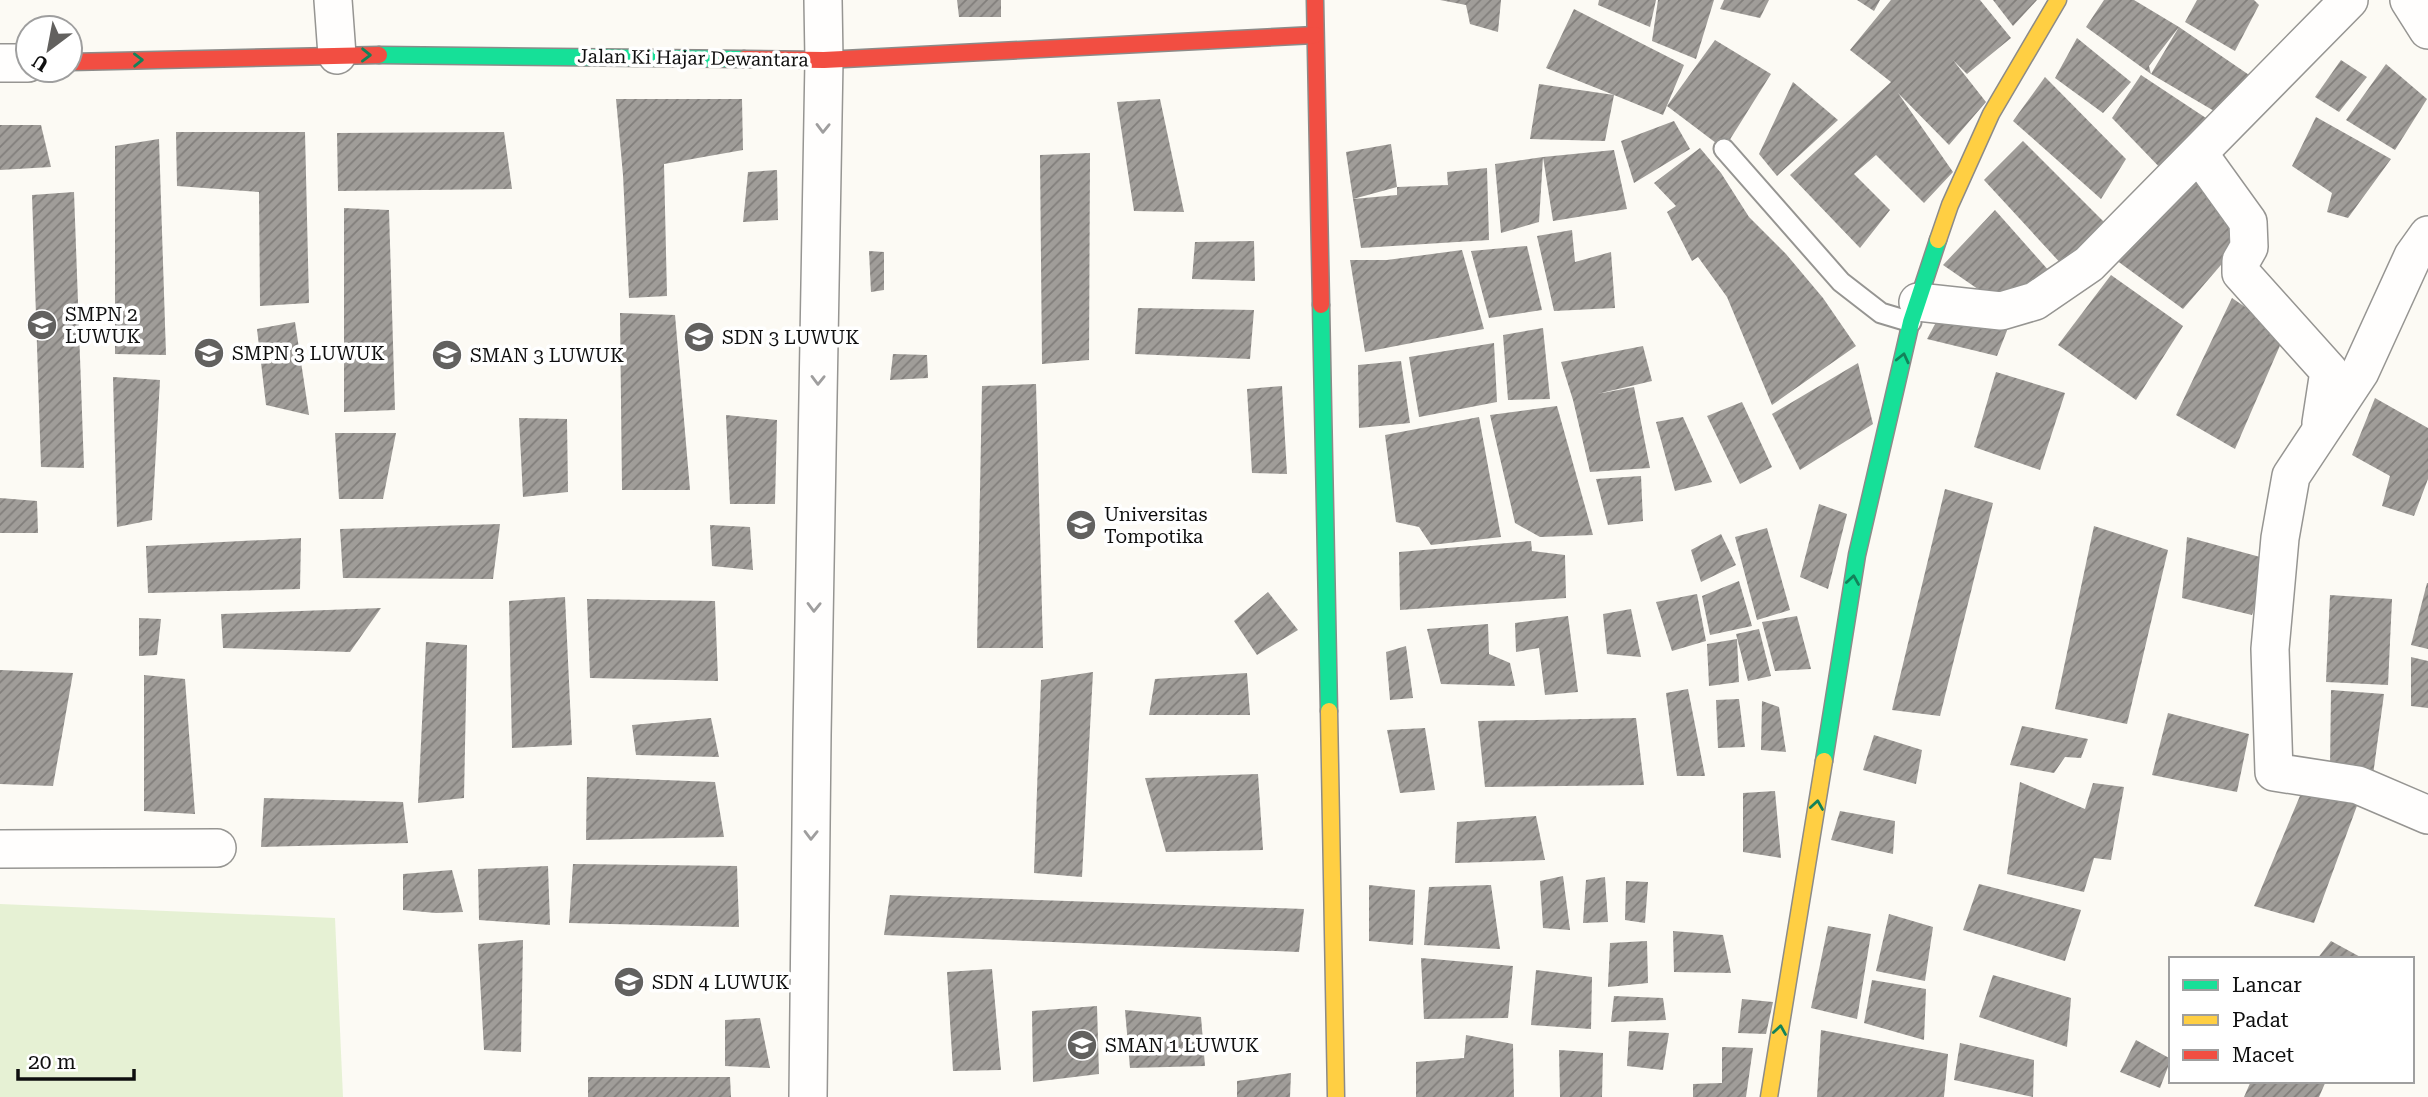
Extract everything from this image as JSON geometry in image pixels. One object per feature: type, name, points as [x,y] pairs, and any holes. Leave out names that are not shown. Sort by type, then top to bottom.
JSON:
[{"type":"street","points":[[333,0],[337,55]]},
{"type":"street","points":[[808,1097],[823,0]]},
{"type":"street","points":[[1315,0],[1336,1097]]},
{"type":"street","points":[[1769,1097],[1857,555],[1914,312],[1950,205],[1991,114],[2058,0]]},
{"type":"street","points":[[1914,312],[2001,311],[2035,301],[2089,264],[2349,0]]},
{"type":"street","points":[[2409,0],[2428,30]]},
{"type":"street","name":"Jalan Ki Hajar Dewantara","points":[[84,62],[337,55],[824,60],[1315,35]]},
{"type":"street","points":[[2199,154],[2248,222],[2249,247],[2241,261],[2241,273],[2329,371],[2320,430]]},
{"type":"street","points":[[2428,235],[2413,256],[2360,372],[2291,476],[2280,537],[2270,649],[2274,772],[2358,785],[2428,815]]},
{"type":"street","points":[[0,849],[217,848]]},
{"type":"lane","points":[[1724,149],[1841,282],[1881,313],[1914,312]]},
{"type":"green space","points":[[0,904],[335,918],[343,1097],[0,1097]]},
{"type":"building","points":[[957,0],[1001,0],[1001,17],[959,17]]},
{"type":"building","points":[[1440,0],[1501,0],[1498,32],[1470,24],[1466,5]]},
{"type":"building","points":[[1599,0],[1656,0],[1650,27],[1598,5]]},
{"type":"building","points":[[1658,0],[1714,0],[1696,59],[1652,41]]},
{"type":"building","points":[[1724,0],[1769,0],[1760,18],[1720,9]]},
{"type":"building","points":[[1857,0],[1880,0],[1874,11]]},
{"type":"building","points":[[1891,0],[1980,0],[2011,38],[1967,74],[1953,60],[1986,102],[1949,145],[1898,93],[1953,172],[1924,203],[1876,155],[1854,174],[1890,210],[1860,248],[1790,175],[1891,82],[1850,50]]},
{"type":"building","points":[[1993,0],[2037,0],[2013,26]]},
{"type":"building","points":[[2104,0],[2134,0],[2179,27],[2149,66],[2151,74],[2086,27]]},
{"type":"building","points":[[2197,0],[2254,0],[2259,5],[2235,51],[2185,22]]},
{"type":"building","points":[[1574,9],[1684,65],[1663,115],[1546,68]]},
{"type":"building","points":[[2179,27],[2255,79],[2221,115],[2151,74]]},
{"type":"building","points":[[2077,38],[2131,82],[2103,113],[2055,78]]},
{"type":"building","points":[[1715,40],[1771,74],[1724,149],[1667,106]]},
{"type":"building","points":[[2341,60],[2367,77],[2339,112],[2315,97]]},
{"type":"building","points":[[2386,64],[2427,99],[2395,150],[2346,120]]},
{"type":"building","points":[[2141,75],[2212,122],[2167,175],[2112,118]]},
{"type":"building","points":[[2045,77],[2126,159],[2101,199],[2013,121]]},
{"type":"building","points":[[1793,82],[1838,120],[1777,176],[1759,154]]},
{"type":"building","points":[[1539,84],[1614,95],[1605,141],[1530,139]]},
{"type":"building","points":[[616,99],[742,99],[743,150],[664,164],[667,296],[629,298]]},
{"type":"building","points":[[1160,99],[1184,212],[1134,211],[1117,102]]},
{"type":"building","points":[[2316,117],[2391,159],[2348,218],[2327,212],[2332,193],[2292,166]]},
{"type":"building","points":[[1674,121],[1690,149],[1634,183],[1621,141]]},
{"type":"building","points":[[0,125],[41,125],[51,167],[0,170]]},
{"type":"building","points":[[176,132],[305,132],[309,303],[260,306],[259,192],[177,186]]},
{"type":"building","points":[[504,132],[512,189],[338,191],[337,133]]},
{"type":"building","points":[[159,139],[166,355],[115,354],[115,146]]},
{"type":"building","points":[[2023,141],[2111,229],[2064,267],[1984,180]]},
{"type":"building","points":[[1391,144],[1397,187],[1353,199],[1346,152]]},
{"type":"building","points":[[1700,148],[1721,173],[1749,217],[1786,254],[1823,298],[1856,346],[1772,405],[1727,297],[1698,257],[1692,261],[1667,212],[1676,206],[1654,183]]},
{"type":"building","points":[[1614,150],[1627,209],[1553,221],[1543,157]]},
{"type":"building","points":[[1090,153],[1089,360],[1042,364],[1040,155]]},
{"type":"building","points":[[1543,157],[1539,222],[1501,233],[1495,164]]},
{"type":"building","points":[[1487,168],[1489,240],[1361,248],[1353,199],[1397,195],[1397,187],[1448,185],[1447,172]]},
{"type":"building","points":[[777,170],[778,220],[743,222],[748,172]]},
{"type":"building","points":[[2196,178],[2245,237],[2183,309],[2116,260]]},
{"type":"building","points":[[74,192],[84,468],[41,467],[32,195]]},
{"type":"building","points":[[344,208],[389,210],[395,410],[344,412]]},
{"type":"building","points":[[1995,210],[2050,272],[2004,307],[1943,265]]},
{"type":"building","points":[[1572,230],[1575,262],[1611,252],[1615,308],[1554,311],[1537,236]]},
{"type":"building","points":[[1254,241],[1255,281],[1192,279],[1195,242]]},
{"type":"building","points":[[1527,246],[1542,310],[1489,318],[1471,251]]},
{"type":"building","points":[[1462,250],[1484,329],[1365,352],[1350,260],[1387,260]]},
{"type":"building","points":[[869,251],[884,252],[884,290],[871,292]]},
{"type":"building","points":[[2111,275],[2183,326],[2136,400],[2058,345]]},
{"type":"building","points":[[2232,298],[2285,334],[2235,449],[2176,415]]},
{"type":"building","points":[[1138,308],[1254,310],[1250,359],[1135,354]]},
{"type":"building","points":[[620,313],[675,315],[690,490],[622,490]]},
{"type":"building","points":[[1941,313],[2008,328],[1997,356],[1927,339]]},
{"type":"building","points":[[295,322],[309,415],[266,405],[257,329]]},
{"type":"building","points":[[1543,328],[1550,399],[1508,400],[1503,335]]},
{"type":"building","points":[[1494,343],[1497,402],[1419,417],[1409,357]]},
{"type":"building","points":[[1643,346],[1652,381],[1597,394],[1634,387],[1650,468],[1590,472],[1561,362]]},
{"type":"building","points":[[893,354],[927,355],[928,378],[890,380]]},
{"type":"building","points":[[1401,361],[1410,423],[1359,428],[1358,365]]},
{"type":"building","points":[[1858,363],[1873,424],[1800,470],[1772,414]]},
{"type":"building","points":[[1996,372],[2065,393],[2040,470],[1974,447]]},
{"type":"building","points":[[113,377],[160,380],[152,520],[117,527]]},
{"type":"building","points":[[1036,384],[1043,648],[977,648],[982,386]]},
{"type":"building","points":[[1282,386],[1287,474],[1252,473],[1247,389]]},
{"type":"building","points":[[2375,398],[2428,428],[2428,479],[2414,516],[2382,506],[2390,476],[2352,455]]},
{"type":"building","points":[[1742,402],[1772,467],[1740,484],[1707,416]]},
{"type":"building","points":[[1557,406],[1593,535],[1540,537],[1515,523],[1490,415]]},
{"type":"building","points":[[726,415],[777,420],[775,504],[730,504]]},
{"type":"building","points":[[1479,417],[1501,537],[1431,545],[1419,527],[1396,522],[1385,435]]},
{"type":"building","points":[[1683,417],[1712,482],[1675,491],[1656,422]]},
{"type":"building","points":[[519,418],[567,419],[568,492],[523,497]]},
{"type":"building","points":[[335,433],[396,433],[383,499],[339,499]]},
{"type":"building","points":[[1641,476],[1643,521],[1608,525],[1596,479]]},
{"type":"building","points":[[1945,489],[1993,503],[1940,716],[1892,710]]},
{"type":"building","points":[[0,498],[37,501],[38,533],[0,533]]},
{"type":"building","points":[[1819,504],[1847,514],[1828,589],[1800,577]]},
{"type":"building","points":[[500,524],[493,579],[343,578],[340,529]]},
{"type":"building","points":[[710,525],[750,527],[753,570],[712,566]]},
{"type":"building","points":[[2094,526],[2168,550],[2127,724],[2055,709]]},
{"type":"building","points":[[1767,528],[1790,610],[1757,620],[1735,537]]},
{"type":"building","points":[[1721,534],[1736,565],[1701,582],[1691,550]]},
{"type":"building","points":[[2187,537],[2271,560],[2252,615],[2182,598]]},
{"type":"building","points":[[301,538],[300,589],[148,593],[146,546]]},
{"type":"building","points":[[1531,541],[1532,551],[1565,555],[1566,598],[1400,610],[1399,552]]},
{"type":"building","points":[[1739,581],[1752,626],[1710,635],[1702,596]]},
{"type":"building","points":[[2428,583],[2428,649],[2411,645]]},
{"type":"building","points":[[1268,592],[1298,630],[1257,655],[1234,621]]},
{"type":"building","points":[[1697,594],[1706,641],[1672,651],[1656,602]]},
{"type":"building","points":[[2330,595],[2392,599],[2388,685],[2326,682]]},
{"type":"building","points":[[565,597],[572,745],[512,748],[509,601]]},
{"type":"building","points":[[587,599],[715,601],[718,681],[590,678]]},
{"type":"building","points":[[381,608],[350,652],[223,648],[221,614]]},
{"type":"building","points":[[1631,609],[1641,657],[1607,654],[1603,614]]},
{"type":"building","points":[[1568,616],[1578,692],[1545,695],[1539,648],[1516,652],[1515,623]]},
{"type":"building","points":[[1797,616],[1811,669],[1775,671],[1762,622]]},
{"type":"building","points":[[139,618],[161,619],[157,655],[139,656]]},
{"type":"building","points":[[1488,624],[1489,654],[1510,663],[1515,686],[1441,684],[1427,629]]},
{"type":"building","points":[[1759,629],[1771,676],[1748,681],[1736,634]]},
{"type":"building","points":[[1737,639],[1739,682],[1709,686],[1707,644]]},
{"type":"building","points":[[426,642],[467,645],[464,798],[418,803]]},
{"type":"building","points":[[1406,646],[1413,698],[1390,700],[1386,652]]},
{"type":"building","points":[[2411,657],[2428,661],[2428,708],[2411,706]]},
{"type":"building","points":[[0,670],[73,673],[53,786],[0,784]]},
{"type":"building","points":[[1093,672],[1082,877],[1034,873],[1041,680]]},
{"type":"building","points":[[1247,673],[1250,715],[1149,715],[1155,679]]},
{"type":"building","points":[[144,675],[185,679],[195,814],[144,811]]},
{"type":"building","points":[[1688,689],[1705,776],[1677,776],[1666,693]]},
{"type":"building","points":[[2331,690],[2384,694],[2373,775],[2330,770]]},
{"type":"building","points":[[1739,699],[1745,747],[1718,748],[1716,700]]},
{"type":"building","points":[[1762,701],[1779,707],[1786,752],[1761,750]]},
{"type":"building","points":[[2168,713],[2249,734],[2237,792],[2152,775]]},
{"type":"building","points":[[711,718],[719,757],[636,755],[632,725]]},
{"type":"building","points":[[1636,718],[1644,785],[1485,787],[1478,721]]},
{"type":"building","points":[[2022,726],[2088,739],[2081,758],[2065,757],[2054,773],[2010,765]]},
{"type":"building","points":[[1425,728],[1435,790],[1400,793],[1387,730]]},
{"type":"building","points":[[1874,735],[1922,750],[1916,784],[1863,770]]},
{"type":"building","points":[[1258,774],[1263,850],[1166,852],[1145,778]]},
{"type":"building","points":[[587,777],[715,782],[724,837],[586,840]]},
{"type":"building","points":[[2020,782],[2085,809],[2093,783],[2124,787],[2111,860],[2094,858],[2084,892],[2007,874]]},
{"type":"building","points":[[1775,791],[1781,858],[1743,852],[1743,793]]},
{"type":"building","points":[[2302,791],[2358,803],[2314,923],[2254,906]]},
{"type":"building","points":[[264,798],[403,802],[408,843],[261,847]]},
{"type":"building","points":[[1840,811],[1895,821],[1893,854],[1831,840]]},
{"type":"building","points":[[1536,816],[1545,860],[1455,863],[1457,822]]},
{"type":"building","points":[[573,864],[737,866],[739,927],[569,923]]},
{"type":"building","points":[[548,866],[550,925],[479,920],[478,869]]},
{"type":"building","points":[[452,870],[463,912],[403,910],[403,874]]},
{"type":"building","points":[[1563,876],[1570,930],[1543,928],[1540,881]]},
{"type":"building","points":[[1605,877],[1608,922],[1583,923],[1586,880]]},
{"type":"building","points":[[1626,881],[1648,882],[1645,923],[1625,920]]},
{"type":"building","points":[[1979,884],[2081,910],[2065,961],[1963,930]]},
{"type":"building","points":[[1369,885],[1415,890],[1413,945],[1369,941]]},
{"type":"building","points":[[1491,885],[1500,949],[1424,945],[1429,887]]},
{"type":"building","points":[[890,895],[1304,909],[1299,952],[884,935]]},
{"type":"building","points":[[1889,914],[1933,927],[1925,981],[1876,971]]},
{"type":"building","points":[[1828,926],[1871,934],[1857,1019],[1811,1008]]},
{"type":"building","points":[[1673,931],[1723,935],[1731,973],[1674,972]]},
{"type":"building","points":[[523,940],[521,1052],[484,1050],[478,944]]},
{"type":"building","points":[[1647,941],[1648,983],[1608,987],[1610,943]]},
{"type":"building","points":[[2331,941],[2360,957],[2319,957]]},
{"type":"building","points":[[1421,958],[1513,966],[1508,1018],[1424,1019]]},
{"type":"building","points":[[992,969],[1001,1070],[953,1071],[947,972]]},
{"type":"building","points":[[1536,970],[1592,977],[1591,1029],[1531,1025]]},
{"type":"building","points":[[1993,975],[2071,998],[2067,1047],[1979,1017]]},
{"type":"building","points":[[1872,980],[1926,989],[1924,1040],[1864,1023]]},
{"type":"building","points":[[1614,996],[1663,998],[1666,1020],[1611,1022]]},
{"type":"building","points":[[1742,999],[1773,1002],[1766,1034],[1738,1033]]},
{"type":"building","points":[[1097,1006],[1099,1074],[1033,1082],[1032,1011]]},
{"type":"building","points":[[1125,1010],[1201,1017],[1205,1066],[1130,1068]]},
{"type":"building","points":[[760,1018],[770,1068],[725,1066],[725,1020]]},
{"type":"building","points":[[1821,1030],[1948,1054],[1944,1097],[1817,1097]]},
{"type":"building","points":[[1629,1031],[1669,1033],[1663,1070],[1627,1066]]},
{"type":"building","points":[[1466,1035],[1513,1044],[1514,1097],[1416,1097],[1416,1062],[1464,1058]]},
{"type":"building","points":[[2136,1040],[2169,1058],[2160,1088],[2120,1072]]},
{"type":"building","points":[[1960,1043],[2034,1060],[2033,1097],[1954,1080]]},
{"type":"building","points":[[1722,1047],[1753,1048],[1746,1097],[1693,1097],[1693,1084],[1722,1083]]},
{"type":"building","points":[[1559,1050],[1603,1053],[1602,1097],[1560,1097]]},
{"type":"building","points":[[1291,1073],[1290,1097],[1237,1097],[1237,1081]]},
{"type":"building","points":[[588,1077],[730,1077],[731,1097],[588,1097]]},
{"type":"building","points":[[2250,1083],[2325,1083],[2319,1097],[2244,1097]]},
{"type":"traffic: fast","points":[[379,55],[744,59]]},
{"type":"traffic: fast","points":[[1824,761],[1857,555],[1911,322],[1938,240]]},
{"type":"traffic: fast","points":[[1321,305],[1329,711]]},
{"type":"traffic: slow","points":[[1938,240],[1950,205],[1991,114],[2058,0]]},
{"type":"traffic: slow","points":[[1329,711],[1336,1097]]},
{"type":"traffic: slow","points":[[1769,1097],[1824,761]]},
{"type":"traffic: jam","points":[[1315,0],[1321,305]]},
{"type":"traffic: jam","points":[[744,59],[824,60],[1315,35]]},
{"type":"traffic: jam","points":[[84,62],[379,55]]},
{"type":"place","name":"SMPN 2 LUWUK","points":[[42,325]]},
{"type":"place","name":"SDN 3 LUWUK","points":[[699,337]]},
{"type":"place","name":"SMPN 3 LUWUK","points":[[209,353]]},
{"type":"place","name":"SMAN 3 LUWUK","points":[[447,355]]},
{"type":"place","name":"Universitas Tompotika","points":[[1081,525]]},
{"type":"place","name":"SDN 4 LUWUK","points":[[629,982]]},
{"type":"place","name":"SMAN 1 LUWUK","points":[[1082,1045]]}]
